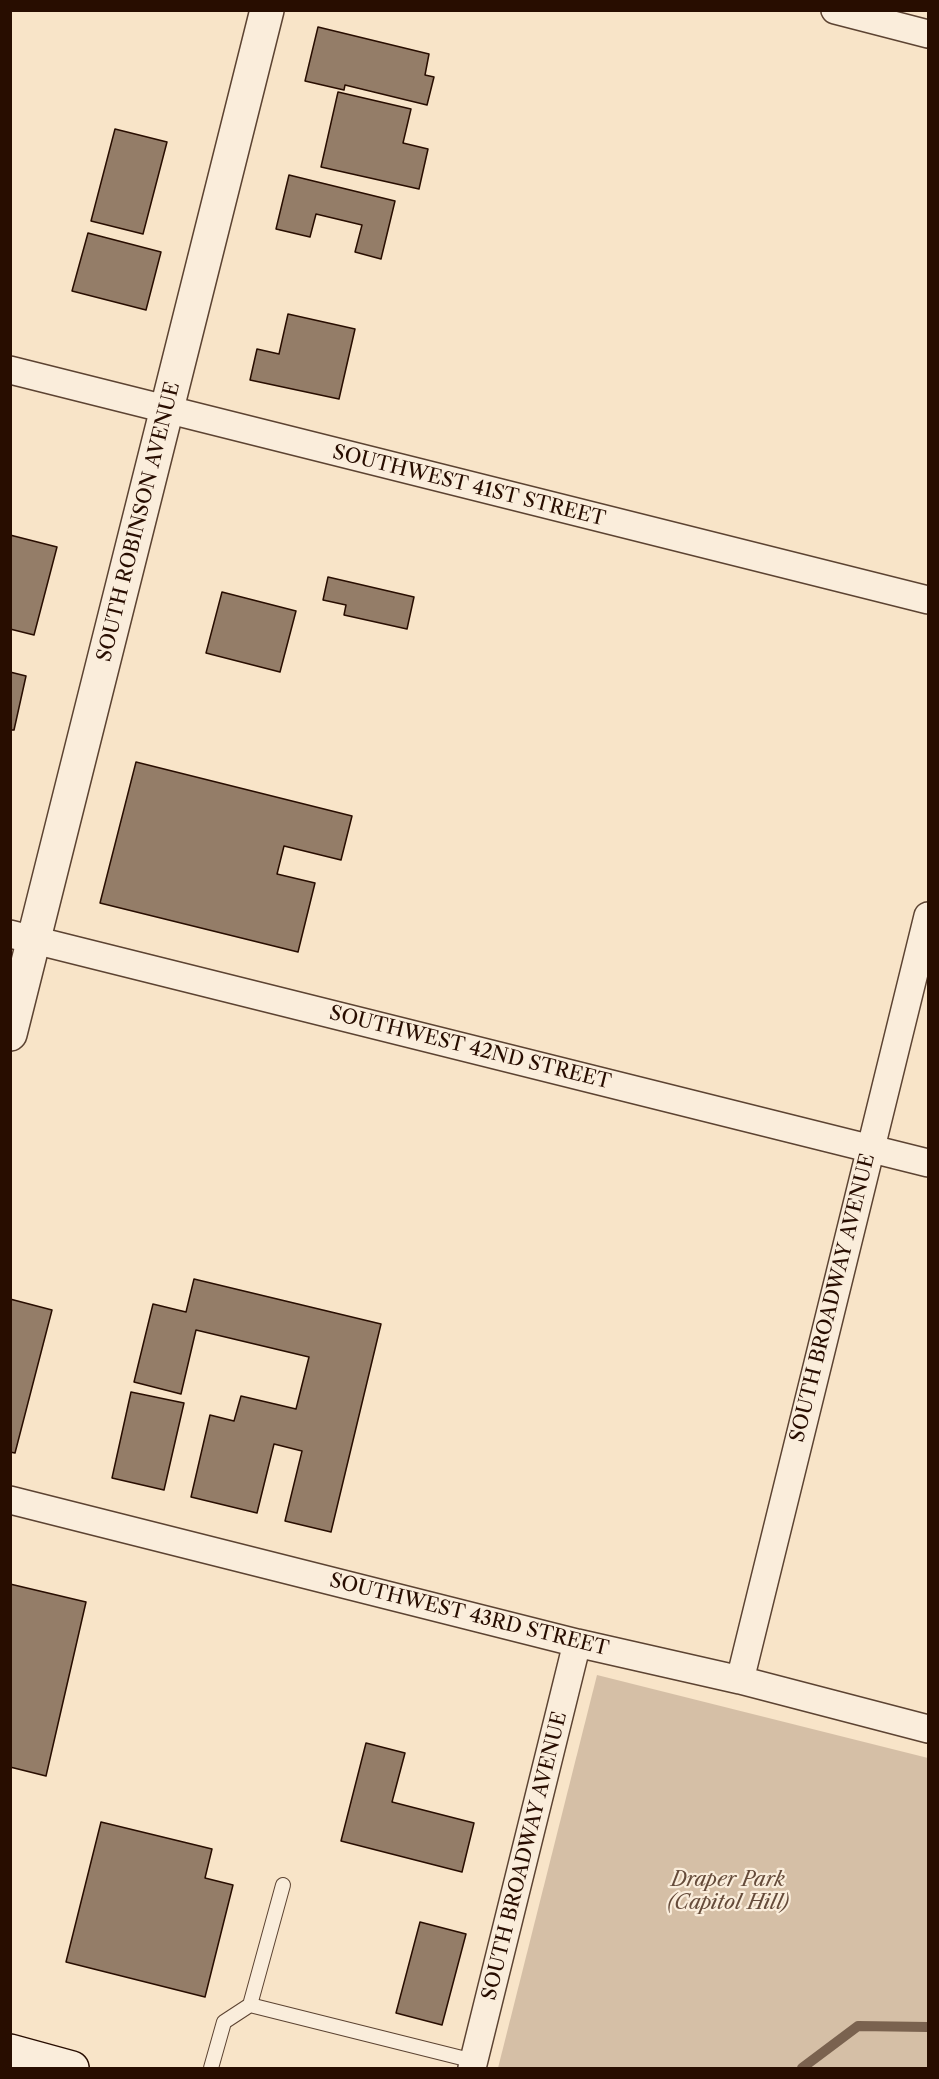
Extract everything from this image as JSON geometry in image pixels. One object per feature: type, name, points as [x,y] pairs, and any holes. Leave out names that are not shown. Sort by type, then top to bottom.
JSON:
[{"type":"street","name":"SOUTH ROBINSON AVENUE","points":[[10,1034],[22,937],[167,410],[267,10]]},
{"type":"street","points":[[835,10],[928,34]]},
{"type":"street","name":"SOUTHWEST 41ST STREET","points":[[10,370],[928,600]]},
{"type":"street","name":"SOUTH BROADWAY AVENUE","points":[[740,1680],[928,916]]},
{"type":"street","name":"SOUTHWEST 42ND STREET","points":[[22,937],[928,1163]]},
{"type":"street","name":"SOUTHWEST 43RD STREET","points":[[10,1500],[577,1643],[740,1680],[928,1729]]},
{"type":"street","name":"SOUTH BROADWAY AVENUE","points":[[473,2065],[577,1643]]},
{"type":"street","points":[[10,2051],[72,2068]]},
{"type":"lane","points":[[211,2068],[224,2022],[250,2005],[283,1885]]},
{"type":"lane","points":[[250,2005],[397,2040],[473,2065]]},
{"type":"green space","name":"Draper Park (Capitol Hill)","points":[[597,1675],[928,1758],[928,2068],[498,2068]]},
{"type":"building","points":[[318,27],[429,54],[425,75],[434,77],[427,105],[345,85],[344,90],[305,81]]},
{"type":"building","points":[[338,92],[411,109],[403,143],[428,149],[419,189],[321,167]]},
{"type":"building","points":[[115,129],[167,142],[143,234],[91,221]]},
{"type":"building","points":[[289,175],[395,201],[381,259],[355,252],[362,225],[316,214],[310,237],[276,229]]},
{"type":"building","points":[[88,233],[161,252],[146,310],[72,291]]},
{"type":"building","points":[[288,314],[355,329],[339,399],[250,380],[257,349],[279,354]]},
{"type":"building","points":[[10,535],[57,547],[34,635],[10,629]]},
{"type":"building","points":[[328,577],[414,597],[407,629],[344,615],[346,605],[323,600]]},
{"type":"building","points":[[222,592],[296,611],[280,672],[206,653]]},
{"type":"building","points":[[10,672],[26,676],[14,730],[10,730]]},
{"type":"building","points":[[136,762],[352,816],[341,860],[284,846],[277,874],[315,883],[298,952],[100,903]]},
{"type":"building","points":[[194,1279],[381,1324],[331,1532],[285,1521],[302,1451],[274,1444],[257,1513],[191,1497],[210,1415],[234,1421],[241,1396],[296,1409],[309,1357],[196,1330],[181,1394],[134,1382],[153,1304],[186,1312]]},
{"type":"building","points":[[10,1299],[52,1310],[15,1453],[10,1452]]},
{"type":"building","points":[[131,1392],[184,1403],[164,1490],[112,1478]]},
{"type":"building","points":[[10,1584],[86,1602],[46,1776],[10,1767]]},
{"type":"building","points":[[366,1743],[405,1753],[392,1802],[474,1823],[462,1872],[341,1841]]},
{"type":"building","points":[[101,1822],[212,1849],[205,1878],[233,1885],[205,1997],[66,1962]]},
{"type":"building","points":[[420,1922],[466,1934],[442,2025],[396,2013]]},
{"type":"waterway","points":[[802,2068],[858,2026],[928,2027]]}]
